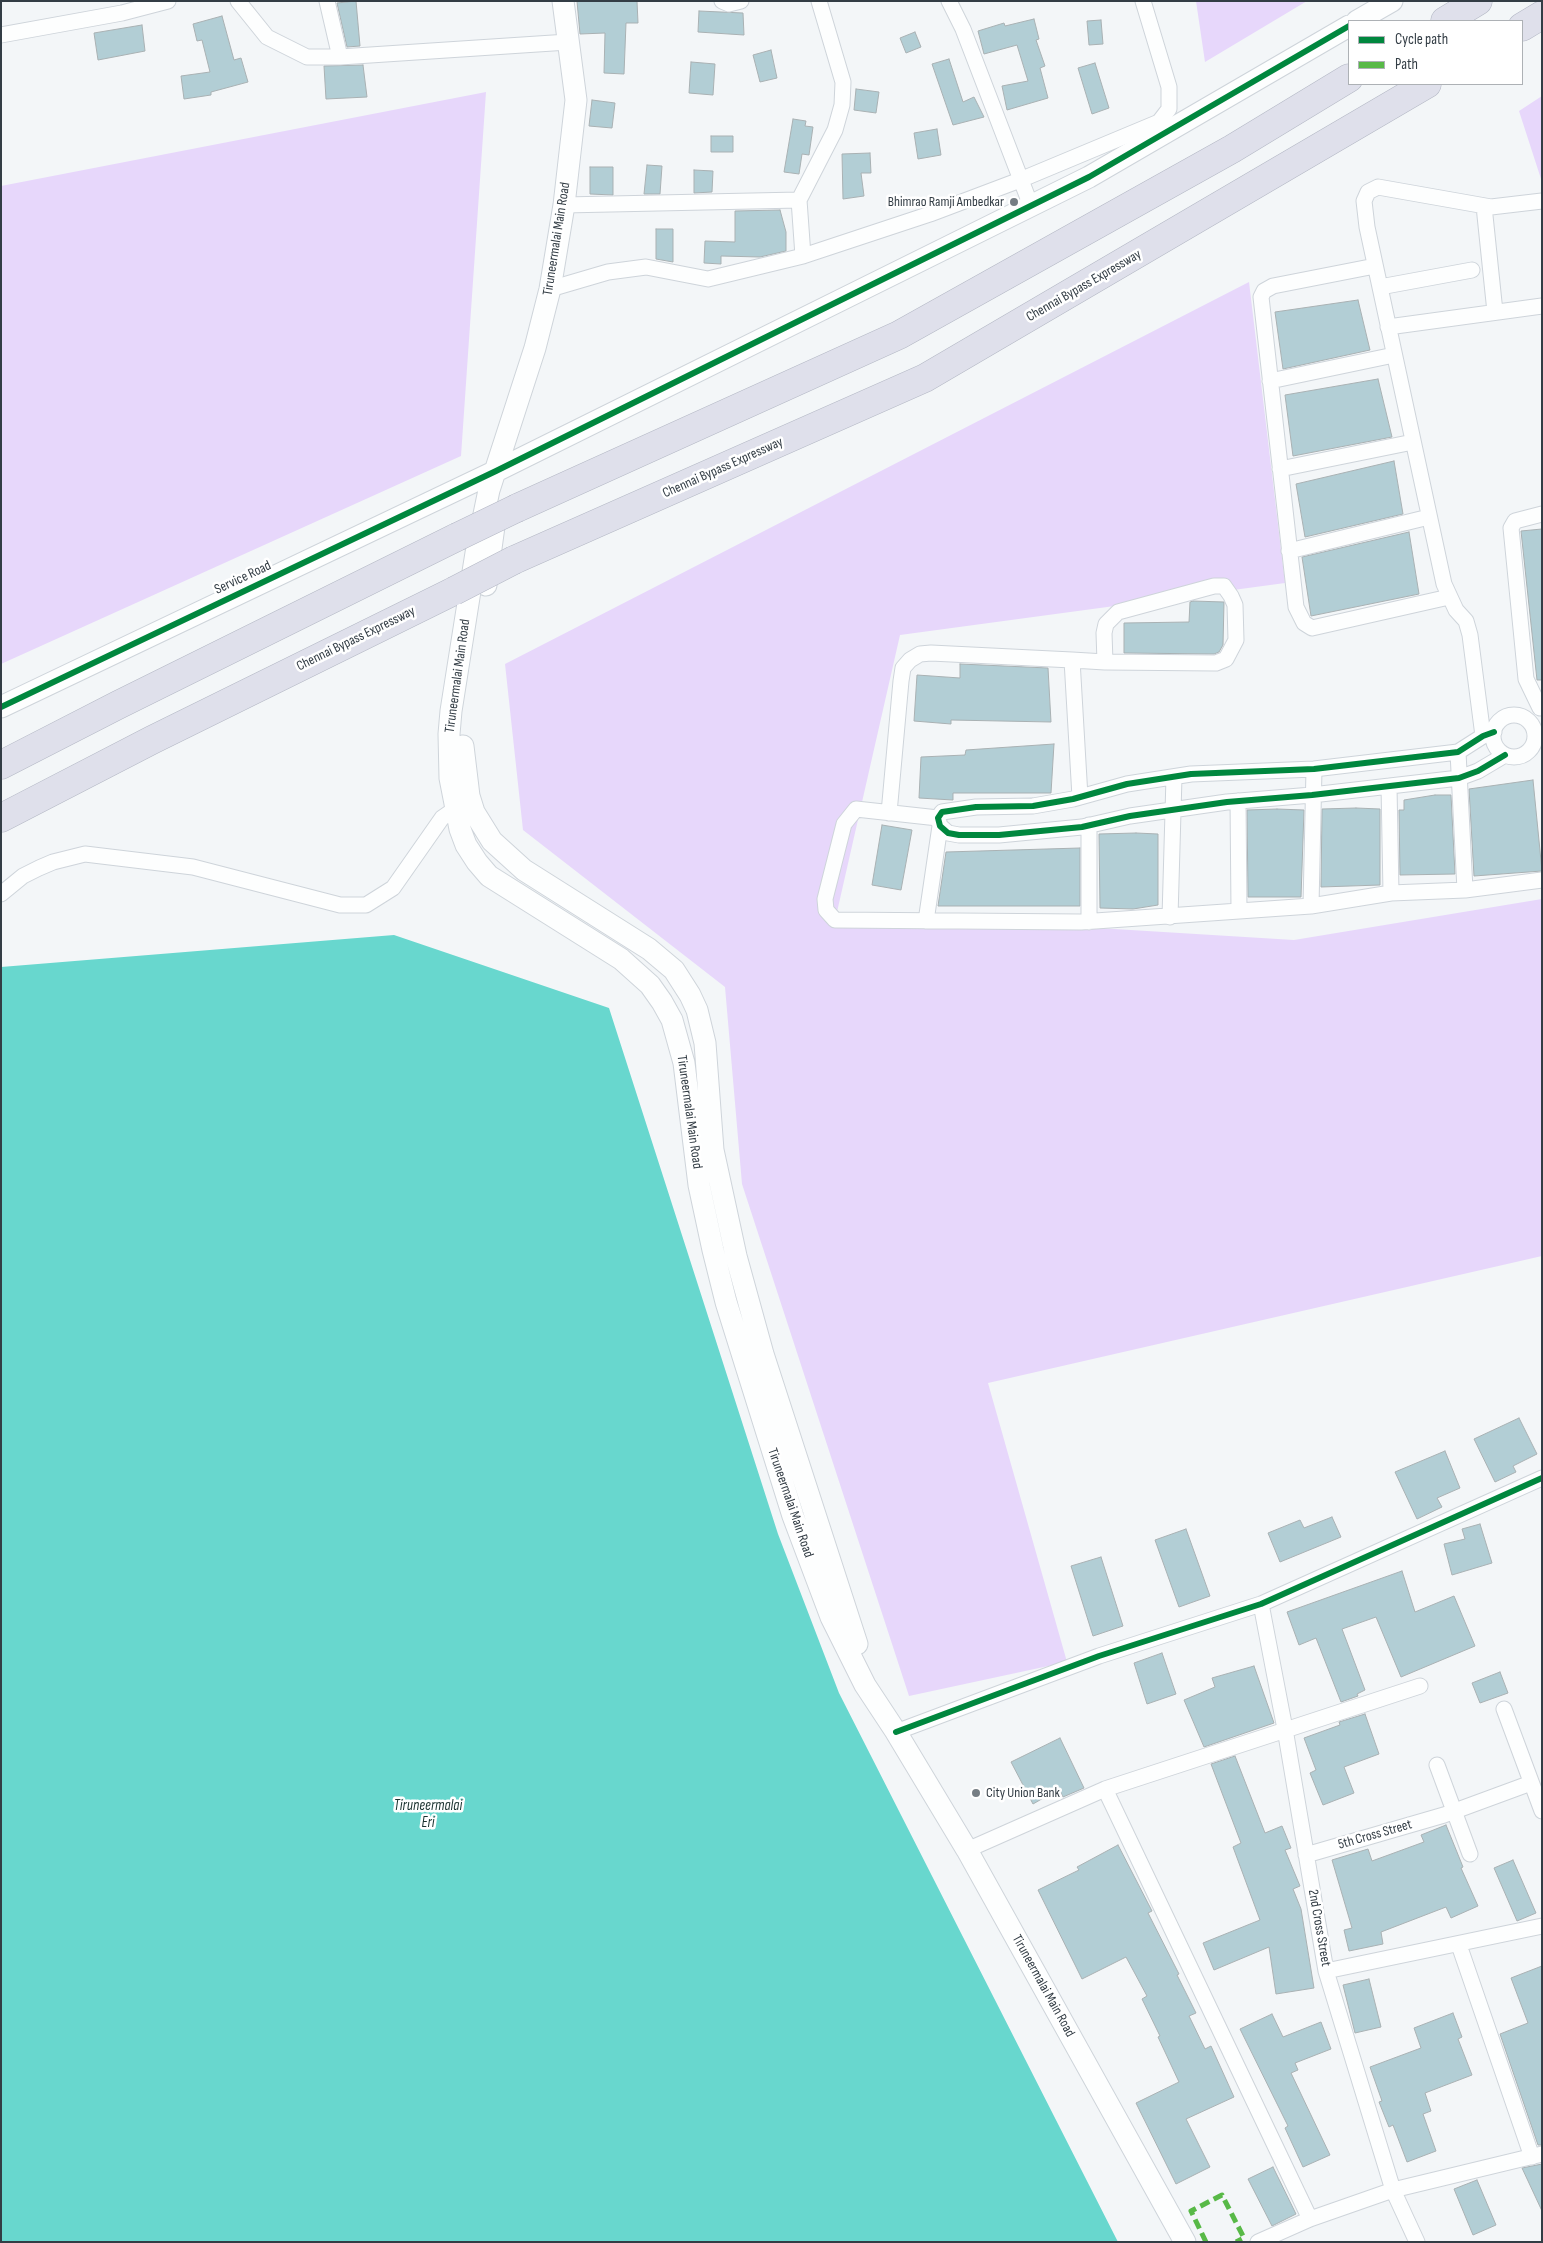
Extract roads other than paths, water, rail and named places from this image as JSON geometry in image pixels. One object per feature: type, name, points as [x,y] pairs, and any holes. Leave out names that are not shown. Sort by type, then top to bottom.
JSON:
[{"type":"highway","points":[[1446,20],[1478,1]]},
{"type":"highway","points":[[1523,26],[1542,15]]},
{"type":"highway","points":[[1,765],[118,705],[517,508],[899,335],[1223,154],[1348,79]]},
{"type":"highway","name":"Chennai Bypass Expressway","points":[[1,818],[152,740],[514,560],[926,378],[1425,85]]},
{"type":"main road","name":"Tiruneermalai Main Road","points":[[563,1],[576,100],[564,205],[550,289],[535,348],[496,471],[497,490],[493,542],[463,737],[465,776],[463,806],[466,845],[476,862],[490,876],[615,954],[635,970],[650,985],[672,1020],[688,1082],[694,1156],[703,1211],[743,1361],[793,1516],[831,1617],[865,1685],[896,1732],[967,1850],[1185,2242]]},
{"type":"main road","points":[[1359,20],[1392,1]]},
{"type":"main road","name":"Service Road","points":[[1,707],[496,471],[1089,177],[1348,27]]},
{"type":"main road","name":"Tiruneermalai Main Road","points":[[463,806],[508,857],[538,879],[649,949],[674,970],[690,995],[697,1010],[705,1043],[710,1121],[717,1174],[752,1318],[841,1600],[872,1682],[896,1732]]},
{"type":"street","points":[[1,34],[121,7],[168,1]]},
{"type":"street","points":[[238,1],[267,37],[307,57],[340,57],[568,42]]},
{"type":"street","points":[[327,1],[340,57]]},
{"type":"street","points":[[722,1],[729,4],[741,1]]},
{"type":"street","points":[[802,256],[799,200],[835,130],[842,105],[843,82],[819,1]]},
{"type":"street","points":[[949,1],[963,29],[1031,206]]},
{"type":"street","points":[[550,289],[608,272],[646,267],[708,279],[802,256],[930,214],[1020,180],[1159,122],[1168,109],[1169,87],[1143,1]]},
{"type":"street","points":[[1505,755],[1489,734],[1466,621],[1456,610],[1444,584],[1375,266],[1364,201],[1368,192],[1378,187],[1484,206],[1542,201]]},
{"type":"street","points":[[564,205],[799,200]]},
{"type":"street","points":[[1484,206],[1496,312]]},
{"type":"street","points":[[1375,266],[1273,286],[1264,291],[1261,297],[1296,607],[1304,624],[1312,628],[1449,597]]},
{"type":"street","points":[[1380,287],[1472,270]]},
{"type":"street","points":[[1388,327],[1542,306]]},
{"type":"street","points":[[1270,381],[1394,355]]},
{"type":"street","points":[[1280,469],[1413,442]]},
{"type":"street","points":[[926,921],[939,822],[942,812],[976,807],[1033,806],[1080,797],[1127,784],[1174,777],[1314,769],[1458,752],[1489,734],[1507,717],[1520,716],[1541,708],[1526,679],[1511,528],[1515,521],[1542,514]]},
{"type":"street","points":[[1289,551],[1429,517]]},
{"type":"street","points":[[889,813],[900,681],[903,668],[910,660],[920,654],[931,654],[1105,662],[1216,662],[1226,659],[1236,640],[1235,605],[1231,596],[1224,586],[1214,586],[1118,612],[1106,624],[1104,633],[1105,662]]},
{"type":"street","points":[[1072,660],[1080,797]]},
{"type":"street","points":[[1520,716],[1531,724],[1538,737],[1530,750],[1519,756],[1505,755],[1478,772],[1459,778],[1312,795],[1238,801],[1130,816],[1089,825],[998,835],[948,833],[939,822],[856,809],[844,824],[825,899],[826,910],[835,920],[1089,922],[1310,906],[1391,893],[1465,890],[1542,880]]},
{"type":"street","points":[[1458,752],[1465,890]]},
{"type":"street","points":[[1310,906],[1314,769]]},
{"type":"street","points":[[1170,917],[1174,777]]},
{"type":"street","points":[[1389,786],[1391,893]]},
{"type":"street","points":[[1238,801],[1239,912]]},
{"type":"street","points":[[1,894],[31,872],[53,862],[85,854],[193,866],[340,905],[366,905],[393,888],[442,818],[463,806]]},
{"type":"street","points":[[1089,825],[1089,922]]},
{"type":"street","points":[[896,1732],[1099,1656],[1261,1604],[1542,1478]]},
{"type":"street","name":"2nd Cross Street","points":[[1261,1604],[1285,1729],[1326,1971],[1393,2190],[1417,2242]]},
{"type":"street","points":[[967,1850],[1105,1789],[1420,1686]]},
{"type":"street","points":[[1504,1709],[1542,1811]]},
{"type":"street","points":[[1438,1765],[1450,1813],[1470,1854]]},
{"type":"street","name":"5th Cross Street","points":[[1306,1855],[1450,1813],[1531,1783]]},
{"type":"street","points":[[1105,1789],[1310,2219]]},
{"type":"street","points":[[1326,1971],[1542,1926]]},
{"type":"street","points":[[1258,2242],[1310,2219],[1393,2190],[1537,2156],[1459,1944]]},
{"type":"water","name":"Tiruneermalai Eri","points":[[394,935],[609,1008],[778,1534],[839,1693],[1118,2242],[1,2242],[1,967]]},
{"type":"place","name":"Bhimrao Ramji Ambedkar","points":[[1014,202]]},
{"type":"place","name":"City Union Bank","points":[[976,1793]]}]
